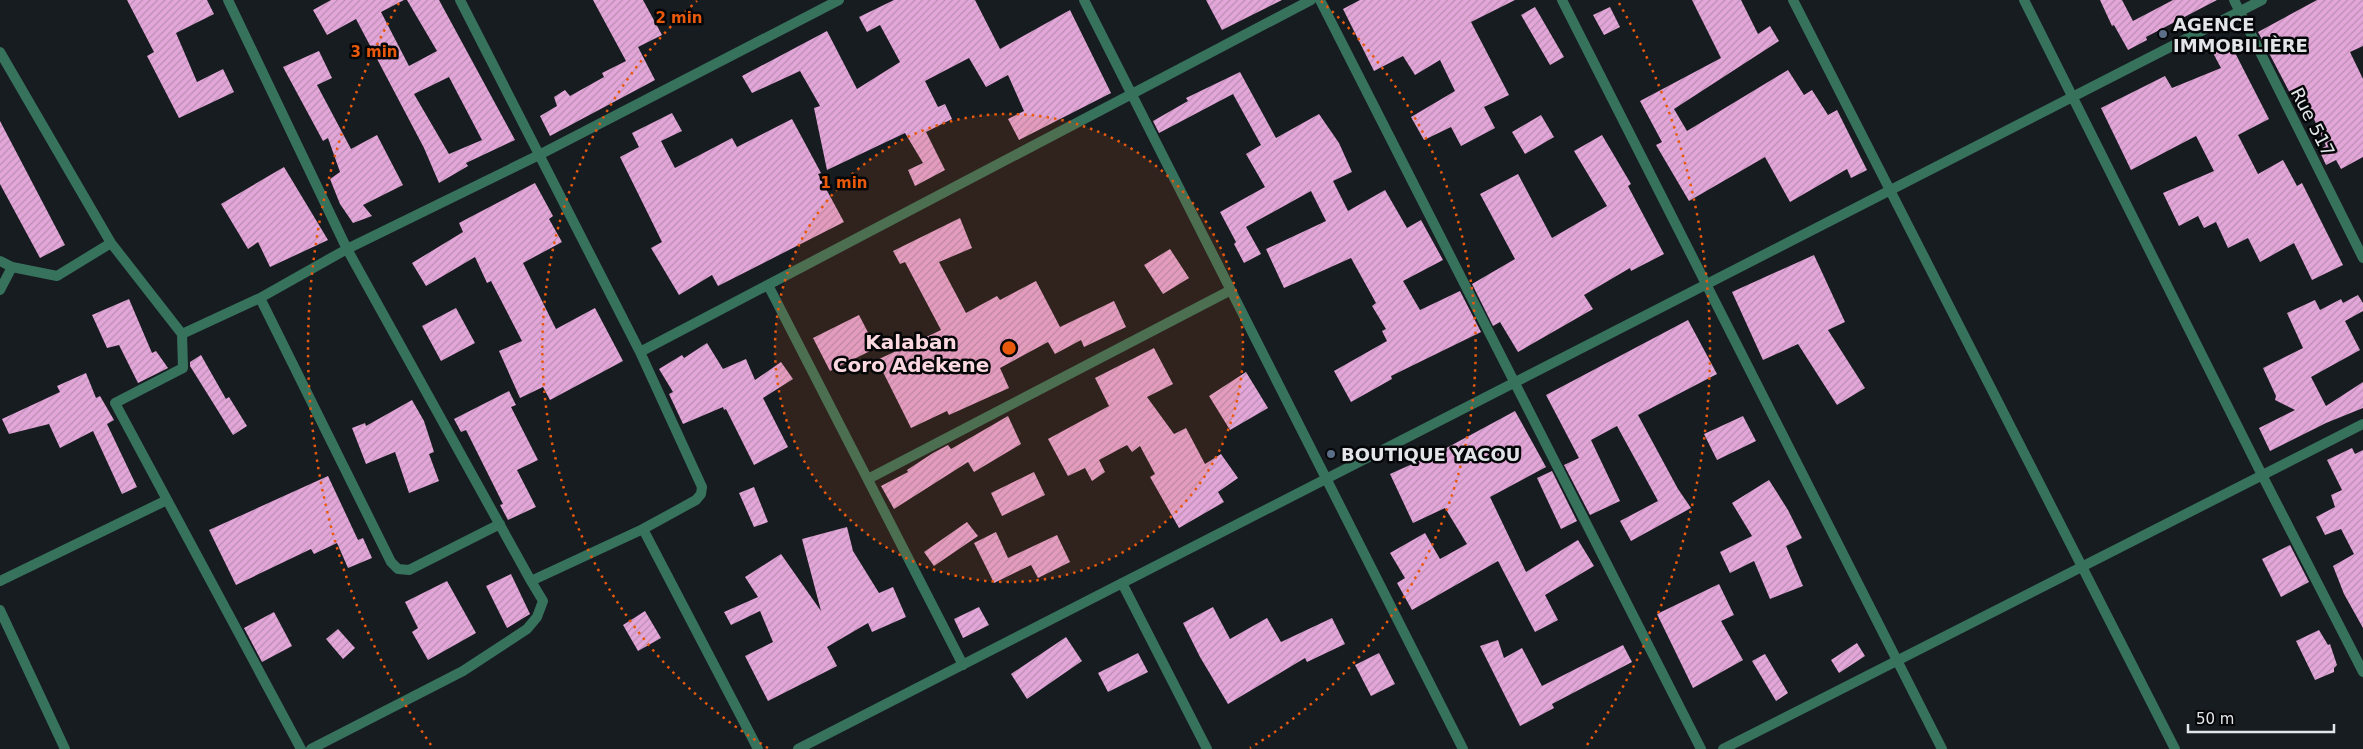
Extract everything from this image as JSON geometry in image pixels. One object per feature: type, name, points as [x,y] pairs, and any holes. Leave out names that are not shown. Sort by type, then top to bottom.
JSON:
[{"type":"street","points":[[228,0],[348,249],[543,601],[537,617],[527,630],[463,672],[311,749]]},
{"type":"street","points":[[460,0],[640,352],[702,487],[701,494],[696,500],[643,529],[531,581]]},
{"type":"street","points":[[182,334],[260,298],[348,249],[539,155],[839,0]]},
{"type":"street","points":[[1084,0],[1464,749]]},
{"type":"street","points":[[640,352],[1311,0]]},
{"type":"street","points":[[1320,0],[1700,749]]},
{"type":"street","points":[[1562,0],[1942,749]]},
{"type":"street","points":[[1793,0],[2175,749]]},
{"type":"street","points":[[2024,0],[2363,672]]},
{"type":"street","name":"Rue 517","points":[[2234,0],[2363,258]]},
{"type":"street","points":[[798,749],[2262,0]]},
{"type":"street","points":[[0,52],[111,244],[182,334],[183,368],[115,403],[301,749]]},
{"type":"street","points":[[0,261],[12,267],[57,276],[111,244]]},
{"type":"street","points":[[0,290],[12,267]]},
{"type":"street","points":[[768,285],[963,665]]},
{"type":"street","points":[[868,479],[1231,290]]},
{"type":"street","points":[[260,298],[391,562],[398,569],[409,570],[500,524]]},
{"type":"street","points":[[1723,749],[2363,424]]},
{"type":"street","points":[[0,581],[167,500]]},
{"type":"street","points":[[643,529],[758,749]]},
{"type":"street","points":[[1122,583],[1207,749]]},
{"type":"street","points":[[0,610],[66,749]]},
{"type":"building","points":[[127,0],[207,0],[214,14],[176,33],[197,82],[223,69],[234,92],[179,118],[147,56],[154,52]]},
{"type":"building","points":[[331,0],[404,0],[381,12],[409,66],[437,51],[407,0],[439,0],[515,140],[466,163],[468,166],[439,183],[424,148],[356,19],[327,35],[313,10]],"holes":[[[449,77],[482,140],[449,154],[414,94]]]},
{"type":"building","points":[[593,0],[643,0],[662,35],[638,47],[655,80],[550,136],[540,116],[557,106],[554,97],[565,90],[570,96],[604,77],[602,73],[626,61]]},
{"type":"building","points":[[894,0],[975,0],[1000,49],[1070,10],[1111,93],[1019,140],[1008,119],[1024,111],[1008,75],[986,87],[969,58],[925,81],[938,107],[945,104],[952,119],[926,132],[945,170],[915,186],[908,170],[923,163],[905,133],[827,170],[814,108],[820,106],[800,71],[752,93],[742,76],[827,31],[857,89],[900,62],[880,25],[867,32],[859,17]]},
{"type":"building","points":[[1206,0],[1282,0],[1222,30]]},
{"type":"building","points":[[1360,0],[1515,0],[1471,22],[1509,95],[1484,107],[1495,128],[1461,146],[1451,127],[1424,140],[1411,117],[1455,91],[1440,60],[1415,75],[1403,56],[1374,71],[1343,9]]},
{"type":"building","points":[[1692,0],[1741,0],[1758,34],[1770,26],[1779,41],[1674,109],[1687,131],[1788,70],[1804,95],[1812,90],[1828,115],[1837,110],[1867,170],[1851,178],[1847,169],[1790,202],[1765,157],[1689,201],[1656,145],[1662,142],[1640,101],[1721,58]]},
{"type":"building","points":[[2100,0],[2122,0],[2133,21],[2173,0],[2217,0],[2146,37],[2147,40],[2128,50],[2114,25],[2112,26]]},
{"type":"building","points":[[2317,0],[2363,0],[2363,46],[2350,52],[2363,79],[2363,157],[2341,169],[2336,160],[2326,165],[2319,150],[2326,146],[2310,110],[2304,113],[2294,96],[2292,97],[2258,32]]},
{"type":"building","points":[[1535,7],[1564,57],[1550,65],[1521,15]]},
{"type":"building","points":[[1610,7],[1620,27],[1604,35],[1593,15]]},
{"type":"building","points":[[2230,43],[2269,119],[2238,135],[2258,174],[2283,160],[2297,186],[2302,183],[2343,265],[2312,280],[2294,243],[2260,262],[2248,238],[2228,248],[2216,222],[2204,228],[2198,216],[2179,226],[2163,193],[2214,171],[2196,136],[2131,170],[2101,108],[2165,76],[2172,88],[2221,68],[2213,53]]},
{"type":"building","points":[[319,51],[332,78],[317,85],[351,149],[377,135],[403,185],[363,205],[372,216],[353,223],[340,204],[330,179],[340,172],[328,138],[323,141],[283,67]]},
{"type":"building","points":[[1240,72],[1276,138],[1319,114],[1339,143],[1352,172],[1333,181],[1348,211],[1385,190],[1407,228],[1421,220],[1443,260],[1403,281],[1420,310],[1460,291],[1481,332],[1391,376],[1392,379],[1351,402],[1334,371],[1387,341],[1382,331],[1386,329],[1372,306],[1376,303],[1351,258],[1284,288],[1266,249],[1326,221],[1311,191],[1246,227],[1261,254],[1244,263],[1234,244],[1236,242],[1220,212],[1265,187],[1246,154],[1261,145],[1233,94],[1159,133],[1153,121],[1188,101],[1186,98]]},
{"type":"building","points":[[672,113],[682,131],[661,141],[675,168],[732,138],[737,147],[792,119],[821,173],[818,174],[844,222],[718,286],[712,275],[679,295],[651,248],[662,242],[620,157],[639,147],[632,133]]},
{"type":"building","points":[[1541,115],[1554,137],[1525,154],[1512,132]]},
{"type":"building","points":[[0,121],[65,245],[40,258],[0,184]]},
{"type":"building","points":[[1602,135],[1631,184],[1628,186],[1664,254],[1631,271],[1630,268],[1584,295],[1593,309],[1518,352],[1500,322],[1493,326],[1472,284],[1515,259],[1480,194],[1518,174],[1552,238],[1607,206],[1574,151]]},
{"type":"building","points":[[284,167],[328,240],[270,267],[258,242],[248,249],[221,204]]},
{"type":"building","points":[[535,183],[553,216],[549,219],[562,242],[523,263],[556,329],[595,308],[623,361],[550,400],[543,387],[520,398],[499,351],[522,341],[491,281],[487,283],[475,257],[426,286],[412,263],[463,232],[459,223]]},
{"type":"building","points":[[960,218],[972,248],[939,262],[966,313],[997,296],[1000,300],[1036,281],[1060,327],[1114,301],[1126,327],[1084,347],[1081,340],[1055,354],[1048,342],[1000,368],[1009,388],[949,415],[947,411],[911,428],[877,360],[941,330],[905,262],[900,264],[893,251]]},
{"type":"building","points":[[1170,249],[1189,278],[1163,294],[1144,265]]},
{"type":"building","points":[[1814,255],[1845,322],[1828,330],[1865,388],[1837,405],[1798,344],[1763,360],[1732,292]]},
{"type":"building","points":[[2358,295],[2363,303],[2363,311],[2345,321],[2360,350],[2311,377],[2326,406],[2363,382],[2363,408],[2326,423],[2270,451],[2259,428],[2295,410],[2275,400],[2276,396],[2263,368],[2303,348],[2287,313],[2315,300],[2320,310],[2341,299],[2343,303]]},
{"type":"building","points":[[129,299],[152,353],[156,351],[168,368],[138,383],[119,345],[107,348],[92,315]]},
{"type":"building","points":[[456,308],[475,343],[441,361],[422,326]]},
{"type":"building","points":[[859,315],[876,348],[830,371],[813,338]]},
{"type":"building","points":[[1688,320],[1717,374],[1638,415],[1678,489],[1691,508],[1631,541],[1620,521],[1658,501],[1617,426],[1591,440],[1620,501],[1590,515],[1564,465],[1579,458],[1546,395]]},
{"type":"building","points":[[707,343],[723,369],[746,359],[755,380],[781,362],[793,379],[763,398],[788,447],[754,465],[726,409],[724,410],[723,407],[683,424],[669,394],[673,392],[659,369],[682,355],[684,358]]},
{"type":"building","points":[[1154,348],[1173,384],[1147,397],[1174,434],[1186,428],[1205,464],[1221,454],[1238,478],[1218,492],[1224,502],[1179,528],[1150,477],[1155,474],[1140,446],[1132,452],[1127,445],[1099,460],[1105,472],[1092,481],[1085,468],[1068,476],[1048,439],[1109,406],[1095,378]]},
{"type":"building","points":[[201,355],[226,399],[215,406],[190,366],[190,362]]},
{"type":"building","points":[[1246,372],[1268,408],[1230,430],[1209,396]]},
{"type":"building","points":[[86,373],[96,398],[100,396],[114,420],[107,424],[137,487],[122,494],[93,431],[60,448],[49,424],[9,434],[2,419],[60,392],[57,386]]},
{"type":"building","points":[[509,391],[516,405],[511,407],[538,460],[517,470],[536,507],[508,520],[500,505],[503,504],[466,430],[461,432],[454,419]]},
{"type":"building","points":[[229,397],[247,426],[233,435],[215,406]]},
{"type":"building","points":[[412,400],[424,421],[434,452],[429,454],[439,481],[409,493],[395,452],[366,464],[352,428],[365,423],[366,426]]},
{"type":"building","points":[[1515,411],[1546,467],[1490,497],[1526,572],[1578,540],[1594,566],[1545,595],[1558,620],[1535,632],[1498,561],[1412,610],[1397,583],[1405,578],[1390,553],[1425,533],[1440,559],[1467,544],[1445,508],[1413,523],[1390,474],[1439,452]]},
{"type":"building","points":[[1008,416],[1021,444],[974,472],[968,462],[894,509],[881,486],[908,472],[907,470],[933,453],[948,445],[951,449]]},
{"type":"building","points":[[1743,416],[1756,441],[1717,460],[1704,434]]},
{"type":"building","points":[[2352,448],[2355,454],[2363,450],[2363,628],[2344,594],[2333,566],[2354,554],[2341,529],[2325,535],[2316,517],[2335,507],[2331,495],[2342,490],[2327,460]]},
{"type":"building","points":[[1552,471],[1577,521],[1561,529],[1537,478]]},
{"type":"building","points":[[1034,472],[1045,495],[1002,516],[991,493]]},
{"type":"building","points":[[328,476],[358,540],[363,538],[372,558],[348,568],[337,543],[314,554],[311,549],[236,585],[209,530]]},
{"type":"building","points":[[1769,480],[1788,510],[1802,538],[1786,546],[1803,586],[1770,599],[1754,561],[1730,573],[1720,552],[1752,536],[1732,503]]},
{"type":"building","points":[[754,487],[768,522],[754,527],[739,493]]},
{"type":"building","points":[[967,522],[978,536],[934,566],[924,552]]},
{"type":"building","points":[[847,527],[853,551],[879,593],[893,587],[906,617],[872,632],[868,623],[827,647],[837,666],[768,701],[745,656],[773,642],[760,611],[731,625],[724,612],[758,597],[745,577],[781,554],[821,611],[802,539]]},
{"type":"building","points":[[996,532],[1008,558],[1057,535],[1070,562],[1038,578],[1031,565],[994,583],[974,543]]},
{"type":"building","points":[[2290,545],[2309,582],[2281,597],[2262,559]]},
{"type":"building","points":[[511,574],[530,614],[507,628],[486,586]]},
{"type":"building","points":[[447,581],[476,633],[428,660],[412,632],[418,628],[405,602]]},
{"type":"building","points":[[1719,584],[1734,615],[1721,621],[1743,660],[1693,688],[1657,614]]},
{"type":"building","points":[[979,607],[989,625],[963,638],[954,619]]},
{"type":"building","points":[[1213,607],[1230,639],[1267,618],[1281,642],[1332,618],[1345,644],[1307,662],[1305,658],[1228,704],[1200,657],[1183,623]]},
{"type":"building","points":[[645,611],[661,638],[638,651],[623,625]]},
{"type":"building","points":[[274,612],[292,646],[262,662],[244,628]]},
{"type":"building","points":[[338,629],[355,648],[343,659],[326,639]]},
{"type":"building","points":[[2319,630],[2328,645],[2330,644],[2337,665],[2334,668],[2334,672],[2315,680],[2296,641]]},
{"type":"building","points":[[1066,637],[1082,661],[1027,699],[1011,674]]},
{"type":"building","points":[[1498,640],[1504,658],[1522,648],[1542,686],[1623,645],[1632,662],[1552,704],[1554,708],[1520,726],[1480,646]]},
{"type":"building","points":[[1857,643],[1865,656],[1839,673],[1831,660]]},
{"type":"building","points":[[1138,653],[1148,672],[1108,692],[1098,673]]},
{"type":"building","points":[[1379,653],[1395,684],[1371,696],[1355,665]]},
{"type":"building","points":[[1765,654],[1788,693],[1776,701],[1752,661]]},
{"type":"place","name":"AGENCE IMMOBILIÈRE","points":[[2163,34]]},
{"type":"place","name":"BOUTIQUE YACOU","points":[[1331,454]]},
{"type":"district","name":"Kalaban Coro Adekene","points":[[911,354]]}]
